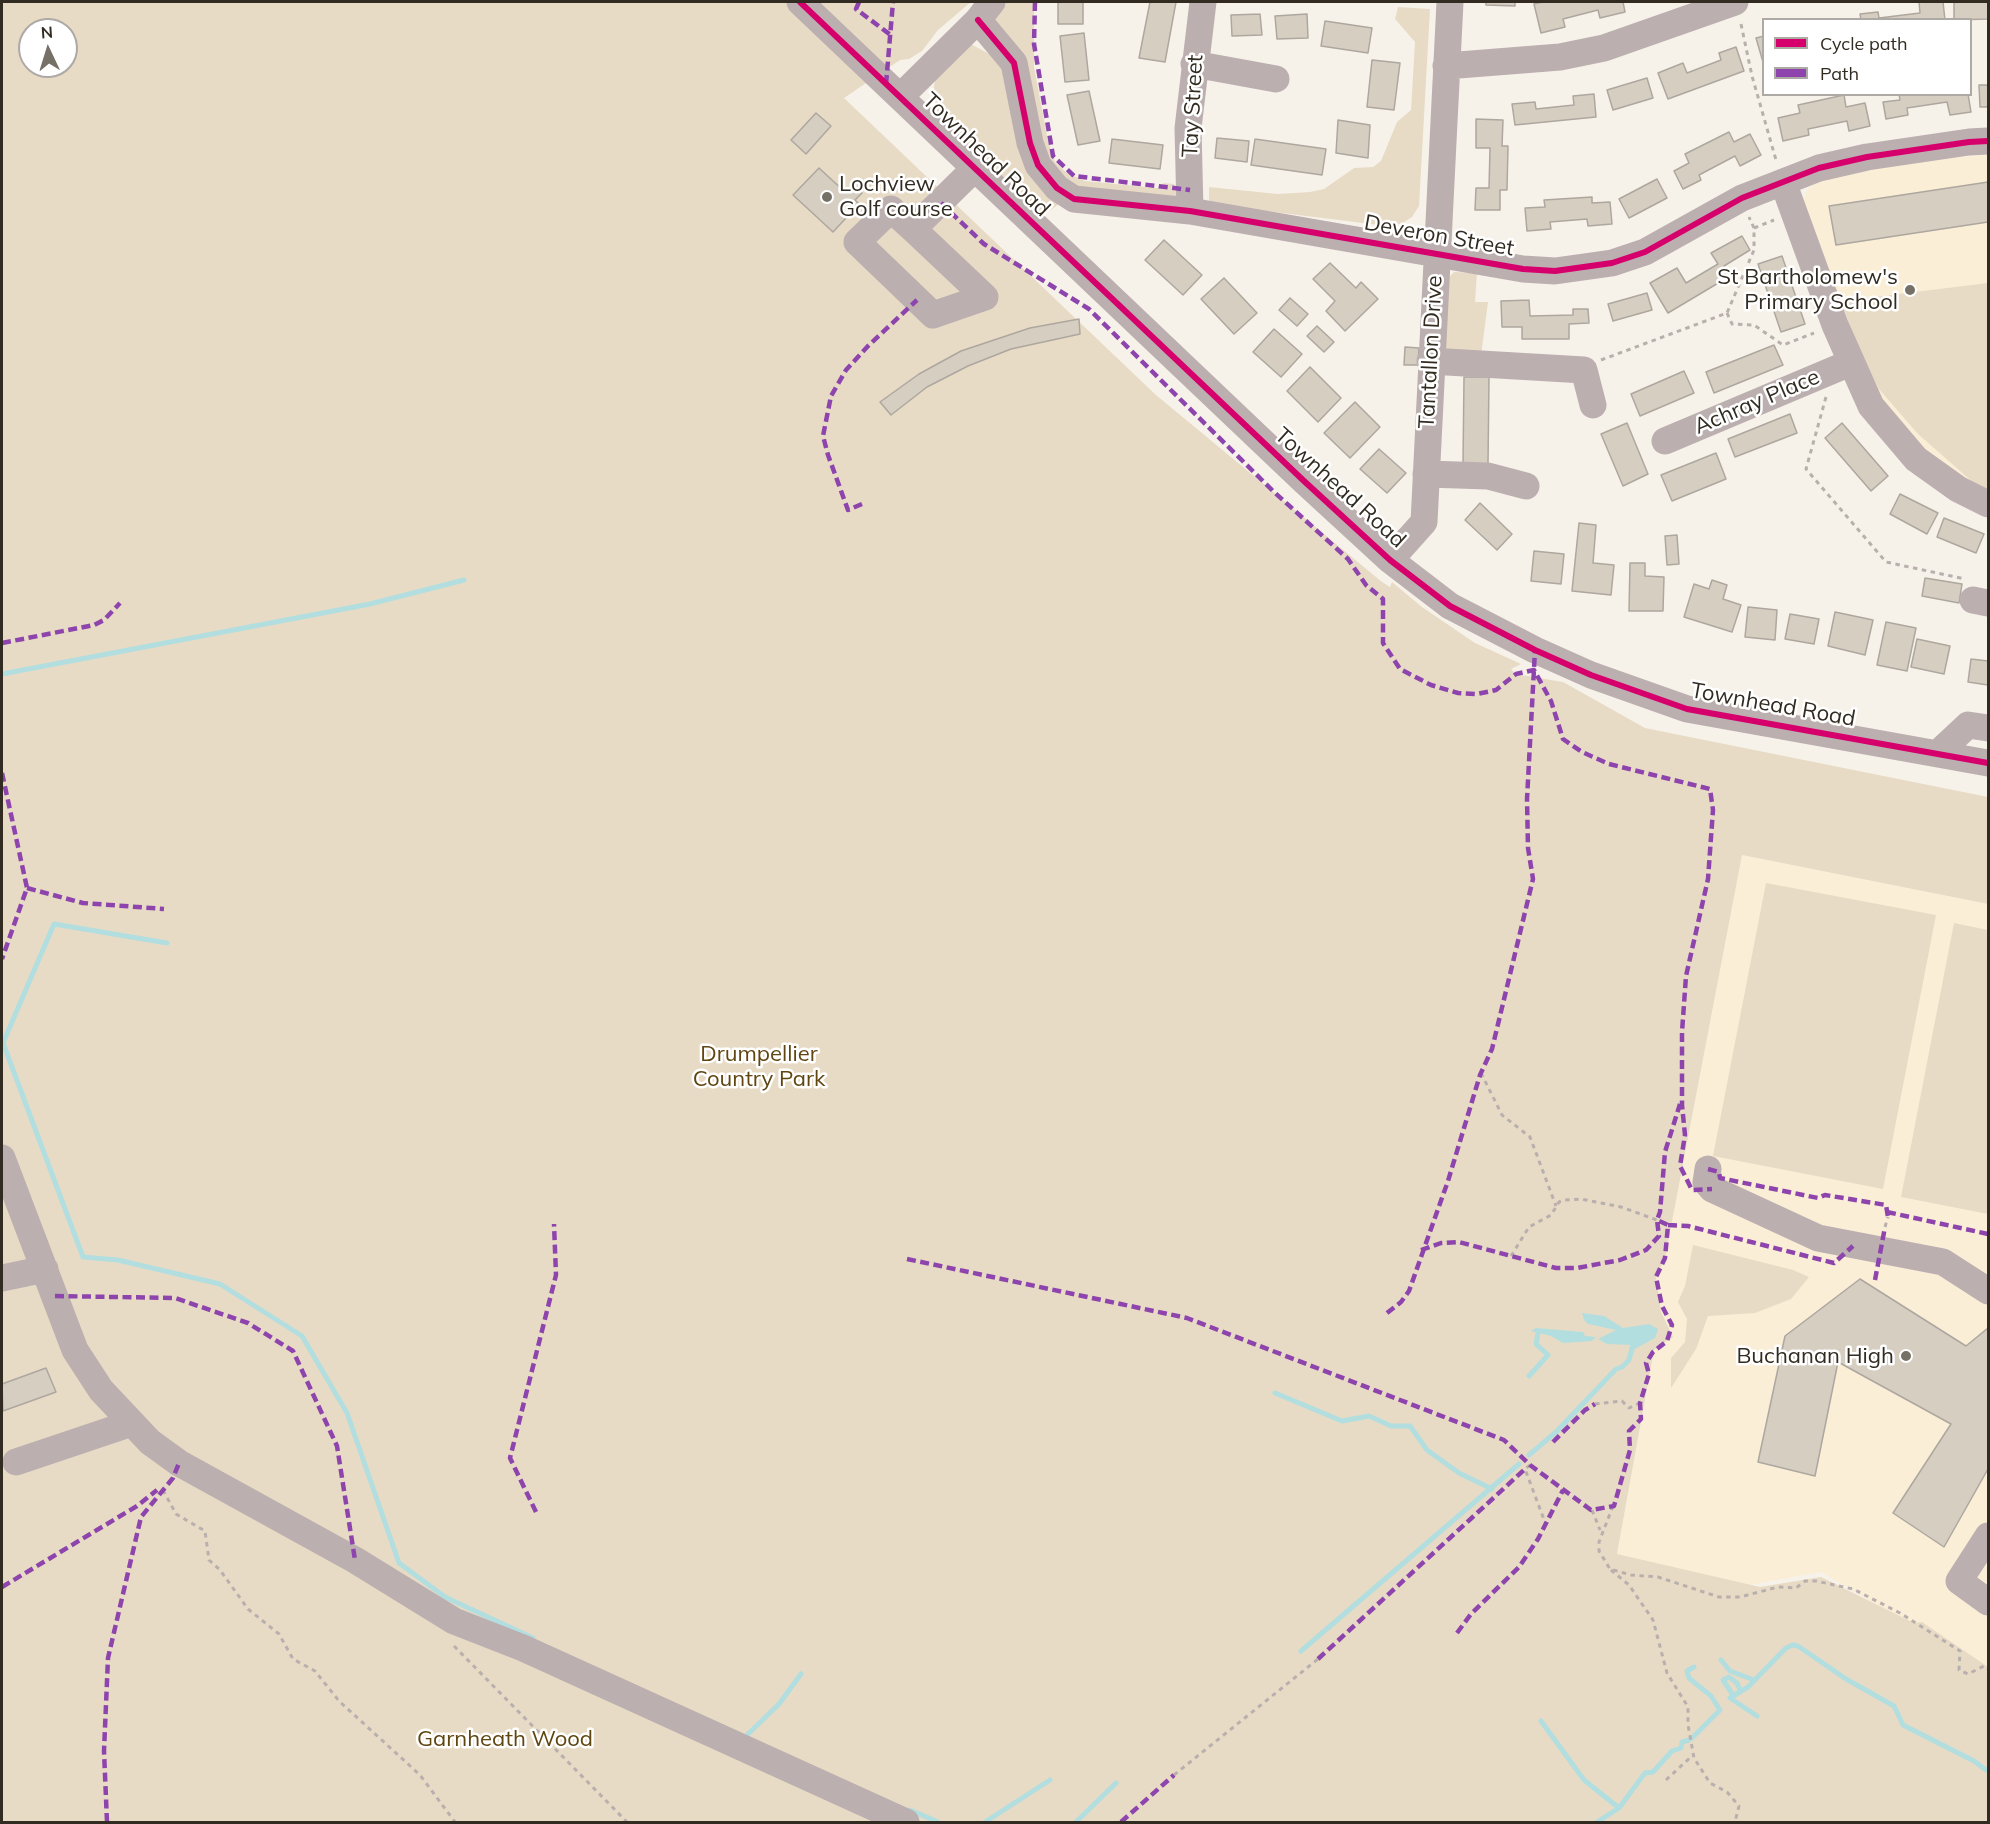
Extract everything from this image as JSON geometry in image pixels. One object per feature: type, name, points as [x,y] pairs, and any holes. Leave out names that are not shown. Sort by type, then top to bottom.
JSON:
[{"type":"street","name":"Townhead Road","points":[[800,2],[1304,481],[1390,560],[1450,606],[1534,650],[1653,698],[1688,709],[1989,763]]},
{"type":"street","name":"Tay Street","points":[[1190,211],[1188,128],[1203,2]]},
{"type":"street","name":"Tantallon Drive","points":[[1421,584],[1430,361],[1450,2]]},
{"type":"street","points":[[900,97],[985,11]]},
{"type":"street","name":"Deveron Street","points":[[985,11],[1014,63],[1030,143],[1038,165],[1057,188],[1074,199],[1190,211],[1523,269],[1583,269],[1612,263],[1645,252],[1742,198],[1819,168],[1867,157],[1989,141]]},
{"type":"street","points":[[1446,66],[1560,57],[1604,48],[1738,12]]},
{"type":"street","points":[[1194,64],[1276,79]]},
{"type":"street","points":[[913,229],[975,168]]},
{"type":"street","points":[[1783,182],[1835,325],[1842,366],[1871,406],[1916,459],[1958,489],[1989,504]]},
{"type":"street","points":[[1430,361],[1584,370],[1593,405]]},
{"type":"street","name":"Achray Place","points":[[1665,441],[1842,366]]},
{"type":"street","points":[[1426,474],[1488,476],[1526,486]]},
{"type":"street","points":[[1390,560],[1424,522]]},
{"type":"street","points":[[1938,753],[1968,725],[1989,728]]},
{"type":"street","points":[[2,1158],[75,1350],[101,1390],[150,1442],[178,1463],[356,1560],[454,1621],[523,1648],[906,1822]]},
{"type":"street","points":[[1708,1169],[1706,1182],[1712,1189],[1818,1238],[1942,1262],[1989,1291]]},
{"type":"street","points":[[2,1278],[45,1269]]},
{"type":"street","points":[[16,1462],[132,1423]]},
{"type":"street","points":[[1989,1536],[1959,1581],[1989,1602]]},
{"type":"path","points":[[1738,12],[1752,76],[1783,182]]},
{"type":"path","points":[[1584,370],[1595,362],[1727,313],[1754,250],[1754,228],[1742,198]]},
{"type":"path","points":[[1727,313],[1732,324],[1754,325],[1783,345],[1835,325]]},
{"type":"path","points":[[1842,366],[1806,469],[1886,562],[1979,595]]},
{"type":"path","points":[[1481,1073],[1502,1115],[1530,1137],[1556,1206]]},
{"type":"path","points":[[1510,1256],[1529,1227],[1551,1215],[1556,1206],[1564,1200],[1581,1199],[1621,1207],[1657,1220]]},
{"type":"path","points":[[1885,1227],[1888,1217]]},
{"type":"path","points":[[1595,1404],[1622,1401],[1629,1408],[1640,1403]]},
{"type":"path","points":[[1530,1465],[1525,1469],[1546,1525]]},
{"type":"path","points":[[163,1490],[176,1514],[205,1531],[209,1545],[209,1560],[220,1570],[248,1609],[279,1634],[293,1659],[315,1671],[339,1701],[420,1775],[455,1822]]},
{"type":"path","points":[[1613,1506],[1601,1531],[1599,1551],[1610,1569],[1629,1585],[1653,1620],[1667,1673],[1688,1707],[1688,1725],[1693,1755],[1710,1783],[1727,1792],[1739,1806],[1735,1822]]},
{"type":"path","points":[[1592,1510],[1601,1531]]},
{"type":"path","points":[[1610,1569],[1631,1575],[1658,1577],[1719,1597],[1740,1597],[1778,1587],[1796,1588],[1805,1581],[1816,1581],[1853,1589],[1900,1613],[1960,1651],[1959,1670],[1968,1674],[1984,1666],[1989,1669]]},
{"type":"path","points":[[453,1645],[627,1822]]},
{"type":"path","points":[[1174,1775],[1318,1659]]},
{"type":"path","points":[[1666,1780],[1693,1755]]},
{"type":"shaded area","name":"St Bartholomew's Primary School","points":[[1988,155],[1988,491],[1976,487],[1937,460],[1903,431],[1881,404],[1859,362],[1802,205],[1807,190],[1818,180],[1915,160]]},
{"type":"shaded area","points":[[1742,855],[1988,904],[1988,1669],[1821,1572],[1744,1586],[1617,1554],[1658,1329],[1656,1277],[1665,1258]]},
{"type":"green space","name":"Drumpellier Country Park","points":[[2,2],[971,2],[938,30],[922,51],[909,59],[900,60],[844,98],[1156,395],[1382,582],[1390,587],[1392,582],[1422,607],[1475,643],[1521,664],[1511,669],[1516,674],[1563,682],[1645,728],[1988,797],[1988,904],[1742,855],[1665,1258],[1656,1277],[1661,1312],[1673,1337],[1654,1350],[1617,1554],[1760,1587],[1821,1577],[1914,1623],[1922,1622],[1988,1667],[1988,1822],[2,1822]]},
{"type":"green space","points":[[1003,2],[1034,2],[1034,67],[1048,141],[1055,162],[1067,173],[1085,181],[1157,188],[1164,183],[1174,184],[1177,196],[1169,202],[1103,195],[1066,182],[1052,172],[994,25],[997,12]]},
{"type":"green space","points":[[1398,7],[1430,9],[1419,206],[1412,217],[1401,224],[1387,226],[1209,204],[1209,187],[1278,194],[1310,192],[1324,189],[1354,168],[1373,167],[1381,161],[1397,122],[1411,110],[1415,42],[1395,19]]},
{"type":"green space","points":[[967,42],[995,57],[1064,200],[1044,215],[938,115],[933,93],[936,74]]},
{"type":"green space","points":[[1454,272],[1477,273],[1475,302],[1488,302],[1481,356],[1439,354],[1444,282]]},
{"type":"green space","points":[[1988,283],[1988,489],[1975,484],[1918,434],[1879,389],[1860,354],[1841,301]]},
{"type":"green space","points":[[1766,883],[1936,915],[1883,1189],[1713,1156]]},
{"type":"green space","points":[[1954,923],[1988,930],[1988,1214],[1901,1197]]},
{"type":"green space","points":[[1693,1245],[1793,1270],[1809,1277],[1791,1299],[1755,1313],[1708,1316],[1696,1349],[1671,1388],[1671,1358],[1685,1342],[1687,1319],[1678,1302],[1685,1286]]},
{"type":"water","points":[[1582,1313],[1604,1316],[1623,1328],[1649,1324],[1658,1329],[1655,1338],[1631,1351],[1632,1345],[1607,1344],[1598,1339],[1616,1330],[1588,1324]]},
{"type":"water","points":[[1536,1328],[1583,1332],[1585,1336],[1596,1337],[1592,1341],[1563,1343],[1551,1336],[1531,1331]]},
{"type":"building","points":[[1058,2],[1083,2],[1083,24],[1058,24]]},
{"type":"building","points":[[1150,2],[1176,2],[1165,62],[1139,58]]},
{"type":"building","points":[[1486,2],[1515,2],[1515,6],[1486,5]]},
{"type":"building","points":[[1542,2],[1623,2],[1625,12],[1600,18],[1598,10],[1563,19],[1565,27],[1541,33],[1534,4]]},
{"type":"building","points":[[1919,2],[1943,2],[1945,18],[1879,18],[1920,13]]},
{"type":"building","points":[[1954,2],[1988,2],[1988,19],[1954,18]]},
{"type":"building","points":[[1878,12],[1879,18],[1861,18],[1860,14]]},
{"type":"building","points":[[1260,14],[1262,35],[1232,36],[1231,15]]},
{"type":"building","points":[[1307,14],[1308,38],[1277,39],[1275,16]]},
{"type":"building","points":[[1325,21],[1372,28],[1368,53],[1321,46]]},
{"type":"building","points":[[1084,33],[1089,80],[1065,82],[1060,36]]},
{"type":"building","points":[[1762,36],[1762,59],[1756,38]]},
{"type":"building","points":[[1736,47],[1744,71],[1668,99],[1658,73],[1683,63],[1687,73],[1721,60],[1719,53]]},
{"type":"building","points":[[1372,60],[1400,63],[1394,110],[1367,107]]},
{"type":"building","points":[[1647,78],[1653,98],[1613,110],[1607,90]]},
{"type":"building","points":[[1979,85],[1988,85],[1988,107],[1980,107]]},
{"type":"building","points":[[1089,91],[1100,141],[1078,145],[1067,95]]},
{"type":"building","points":[[1594,94],[1596,117],[1515,125],[1512,104],[1535,102],[1536,109],[1574,105],[1573,96]]},
{"type":"building","points":[[1844,96],[1846,107],[1865,103],[1870,126],[1849,131],[1847,121],[1808,129],[1809,135],[1783,141],[1778,118],[1800,113],[1798,105]]},
{"type":"building","points":[[1899,96],[1968,96],[1971,112],[1950,115],[1947,102],[1907,108],[1908,115],[1886,119],[1883,102],[1900,100]]},
{"type":"building","points":[[816,113],[831,126],[806,154],[791,140]]},
{"type":"building","points":[[1476,119],[1503,120],[1502,146],[1508,146],[1507,190],[1500,190],[1500,210],[1475,210],[1476,188],[1489,188],[1490,148],[1476,148]]},
{"type":"building","points":[[1338,120],[1370,125],[1368,158],[1336,153]]},
{"type":"building","points":[[1729,132],[1734,142],[1750,134],[1761,155],[1740,166],[1735,156],[1699,175],[1701,180],[1683,189],[1674,171],[1689,163],[1685,154]]},
{"type":"building","points":[[1217,138],[1249,141],[1247,162],[1215,158]]},
{"type":"building","points":[[1112,139],[1163,145],[1160,169],[1109,163]]},
{"type":"building","points":[[1255,139],[1326,149],[1322,175],[1251,165]]},
{"type":"building","name":"Lochview Golf course","points":[[819,168],[845,192],[853,185],[862,193],[855,200],[859,204],[833,232],[793,195]]},
{"type":"building","points":[[1657,179],[1667,198],[1629,218],[1619,199]]},
{"type":"building","points":[[1988,182],[1988,222],[1836,245],[1829,206]]},
{"type":"building","points":[[1592,197],[1592,203],[1610,202],[1612,224],[1588,226],[1587,219],[1550,222],[1551,229],[1527,231],[1525,208],[1545,207],[1544,200]]},
{"type":"building","points":[[1742,236],[1750,250],[1724,266],[1730,276],[1668,313],[1650,283],[1677,268],[1686,283],[1718,264],[1711,253]]},
{"type":"building","points":[[1164,240],[1202,275],[1183,295],[1145,260]]},
{"type":"building","points":[[1782,256],[1805,324],[1781,332],[1758,264]]},
{"type":"building","points":[[1330,263],[1356,288],[1361,282],[1378,299],[1345,331],[1326,311],[1335,301],[1313,279]]},
{"type":"building","points":[[1224,278],[1257,313],[1234,334],[1201,299]]},
{"type":"building","points":[[1647,293],[1652,310],[1613,321],[1608,304]]},
{"type":"building","points":[[1290,298],[1308,314],[1297,326],[1279,310]]},
{"type":"building","points":[[1529,300],[1530,316],[1573,315],[1573,309],[1588,309],[1589,323],[1569,324],[1569,339],[1522,339],[1522,327],[1502,327],[1501,301]]},
{"type":"building","points":[[1079,319],[1080,334],[1011,349],[968,366],[927,387],[891,415],[880,402],[919,374],[961,351],[1030,328]]},
{"type":"building","points":[[1317,326],[1334,342],[1324,352],[1307,336]]},
{"type":"building","points":[[1274,329],[1302,354],[1281,377],[1253,352]]},
{"type":"building","points":[[1774,345],[1783,365],[1714,393],[1706,372]]},
{"type":"building","points":[[1405,347],[1419,348],[1418,365],[1404,365]]},
{"type":"building","points":[[1310,367],[1341,398],[1318,422],[1287,391]]},
{"type":"building","points":[[1684,371],[1694,393],[1640,416],[1631,394]]},
{"type":"building","points":[[1464,377],[1489,377],[1488,464],[1463,464]]},
{"type":"building","points":[[1355,402],[1380,427],[1350,458],[1324,433]]},
{"type":"building","points":[[1790,414],[1797,433],[1735,457],[1728,439]]},
{"type":"building","points":[[1627,423],[1648,474],[1623,486],[1601,434]]},
{"type":"building","points":[[1842,423],[1888,476],[1871,491],[1825,438]]},
{"type":"building","points":[[1379,449],[1406,473],[1387,493],[1360,469]]},
{"type":"building","points":[[1716,453],[1726,479],[1672,501],[1661,475]]},
{"type":"building","points":[[1900,494],[1938,513],[1927,534],[1890,514]]},
{"type":"building","points":[[1480,503],[1512,534],[1497,550],[1465,520]]},
{"type":"building","points":[[1944,518],[1984,534],[1976,553],[1937,537]]},
{"type":"building","points":[[1579,523],[1596,525],[1593,563],[1614,565],[1611,595],[1572,591]]},
{"type":"building","points":[[1677,535],[1679,564],[1667,565],[1665,536]]},
{"type":"building","points":[[1534,551],[1564,554],[1561,584],[1531,581]]},
{"type":"building","points":[[1630,563],[1645,563],[1645,576],[1664,577],[1663,611],[1629,611]]},
{"type":"building","points":[[1925,578],[1962,584],[1959,603],[1922,596]]},
{"type":"building","points":[[1712,580],[1727,585],[1723,599],[1741,605],[1732,632],[1684,617],[1694,584],[1709,589]]},
{"type":"building","points":[[1748,607],[1777,610],[1775,640],[1745,637]]},
{"type":"building","points":[[1835,612],[1873,620],[1865,655],[1828,646]]},
{"type":"building","points":[[1790,614],[1819,619],[1814,644],[1785,639]]},
{"type":"building","points":[[1886,622],[1916,628],[1907,671],[1877,665]]},
{"type":"building","points":[[1917,639],[1950,646],[1944,674],[1911,667]]},
{"type":"building","points":[[1971,659],[1988,661],[1988,685],[1968,682]]},
{"type":"building","points":[[1860,1279],[1966,1346],[1988,1328],[1988,1469],[1944,1547],[1893,1513],[1951,1424],[1838,1362],[1815,1476],[1758,1462],[1785,1336]]},
{"type":"building","points":[[46,1368],[56,1392],[3,1411],[2,1384]]},
{"type":"waterway","points":[[2,674],[370,604],[464,580]]},
{"type":"waterway","points":[[167,943],[54,924],[3,1043],[83,1257],[118,1260],[220,1284],[302,1336],[347,1413],[399,1563],[445,1597],[533,1638]]},
{"type":"waterway","points":[[1529,1376],[1548,1355],[1536,1344],[1538,1333]]},
{"type":"waterway","points":[[1529,1455],[1556,1432],[1616,1369],[1629,1360],[1633,1345]]},
{"type":"waterway","points":[[1275,1393],[1342,1421],[1369,1416],[1391,1426],[1410,1426],[1427,1450],[1459,1473],[1492,1489]]},
{"type":"waterway","points":[[1301,1651],[1519,1464]]},
{"type":"waterway","points":[[1757,1716],[1730,1698],[1748,1687],[1786,1648],[1793,1645],[1798,1646],[1846,1679],[1894,1706],[1903,1725],[1974,1761],[1986,1770]]},
{"type":"waterway","points":[[1721,1660],[1730,1671],[1754,1680]]},
{"type":"waterway","points":[[1692,1738],[1720,1710],[1711,1696],[1689,1678],[1687,1671],[1694,1667]]},
{"type":"waterway","points":[[746,1736],[779,1704],[801,1674]]},
{"type":"waterway","points":[[1733,1695],[1723,1680],[1729,1677],[1737,1683],[1740,1690]]},
{"type":"waterway","points":[[1541,1721],[1584,1780],[1619,1808]]},
{"type":"waterway","points":[[1597,1822],[1619,1808],[1645,1773],[1653,1772],[1672,1751],[1681,1748],[1682,1742],[1689,1740]]},
{"type":"waterway","points":[[985,1822],[1050,1780]]},
{"type":"waterway","points":[[1076,1822],[1116,1783]]},
{"type":"waterway","points":[[910,1810],[938,1822]]},
{"type":"marked path","points":[[859,2],[856,9],[892,36]]},
{"type":"marked path","points":[[886,84],[893,2]]},
{"type":"marked path","points":[[1035,2],[1034,44],[1053,156],[1074,176],[1190,190]]},
{"type":"marked path","points":[[941,203],[984,244],[1089,309],[1273,491],[1348,559],[1366,585],[1383,599],[1383,643],[1400,669],[1431,685],[1458,693],[1477,694],[1496,690],[1516,674],[1534,670],[1551,701],[1563,739],[1582,752],[1609,764],[1710,789],[1713,810],[1708,879],[1686,976],[1682,1032],[1682,1105],[1685,1135],[1680,1166],[1692,1190],[1712,1189]]},
{"type":"marked path","points":[[862,504],[848,510],[828,455],[823,436],[831,396],[846,370],[917,300]]},
{"type":"marked path","points":[[2,643],[94,625],[104,620],[120,603]]},
{"type":"marked path","points":[[1387,1313],[1401,1302],[1409,1291],[1448,1181],[1480,1075],[1492,1049],[1533,879],[1528,848],[1527,799],[1535,650]]},
{"type":"marked path","points":[[2,773],[27,888],[2,959]]},
{"type":"marked path","points":[[27,888],[83,903],[164,909]]},
{"type":"marked path","points":[[1421,1250],[1441,1243],[1459,1242],[1556,1268],[1577,1268],[1620,1260],[1646,1250],[1659,1236],[1657,1220],[1660,1212],[1665,1152],[1680,1104]]},
{"type":"marked path","points":[[1708,1169],[1719,1172],[1720,1178],[1818,1198],[1825,1195],[1886,1205],[1888,1217]]},
{"type":"marked path","points":[[1887,1212],[1988,1234]]},
{"type":"marked path","points":[[907,1259],[1187,1318],[1504,1440],[1530,1465],[1591,1510],[1614,1506],[1630,1450],[1629,1431],[1641,1419],[1640,1403],[1649,1374],[1646,1363],[1653,1352],[1667,1341],[1672,1325],[1662,1306],[1656,1277],[1665,1258],[1668,1225],[1657,1220]]},
{"type":"marked path","points":[[536,1512],[510,1458],[556,1275],[554,1224]]},
{"type":"marked path","points":[[1668,1225],[1688,1226],[1834,1263],[1853,1246]]},
{"type":"marked path","points":[[1875,1280],[1885,1227]]},
{"type":"marked path","points":[[55,1296],[175,1298],[248,1323],[293,1351],[337,1446],[355,1560]]},
{"type":"marked path","points":[[1553,1442],[1585,1410],[1595,1404]]},
{"type":"marked path","points":[[107,1822],[104,1751],[108,1658],[141,1517],[173,1478],[179,1463]]},
{"type":"marked path","points":[[1318,1659],[1525,1469]]},
{"type":"marked path","points":[[2,1587],[137,1506],[157,1490]]},
{"type":"marked path","points":[[1457,1633],[1471,1614],[1519,1567],[1538,1539],[1563,1490]]},
{"type":"marked path","points":[[1121,1822],[1174,1775]]},
{"type":"cycle path","points":[[800,2],[1304,481],[1390,560],[1450,606],[1535,650],[1591,675],[1687,709],[1988,763]]},
{"type":"cycle path","points":[[978,20],[1014,63],[1030,143],[1038,165],[1057,188],[1074,199],[1190,211],[1523,269],[1555,271],[1612,263],[1645,252],[1742,198],[1819,168],[1867,157],[1988,141]]},
{"type":"place","name":"Lochview Golf course","points":[[827,197]]},
{"type":"place","name":"St Bartholomew's Primary School","points":[[1910,290]]},
{"type":"place","name":"Buchanan High","points":[[1906,1356]]},
{"type":"park label","name":"Garnheath Wood","points":[[505,1739]]}]
